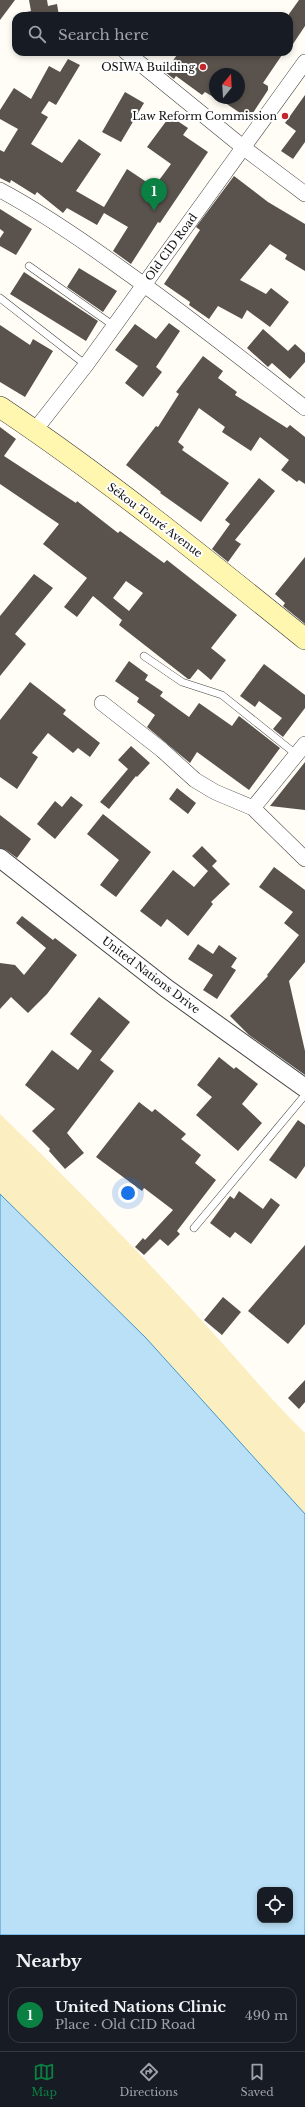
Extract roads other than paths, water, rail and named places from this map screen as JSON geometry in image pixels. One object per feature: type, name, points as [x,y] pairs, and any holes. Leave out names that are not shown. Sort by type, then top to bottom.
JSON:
[{"type":"main road","name":"Sékou Touré Avenue","points":[[0,407],[34,430],[178,537],[305,639]]},
{"type":"street","points":[[131,56],[244,148],[305,194]]},
{"type":"street","name":"Old CID Road","points":[[34,430],[86,365],[305,62]]},
{"type":"street","points":[[0,190],[70,232],[144,284],[210,333],[305,408]]},
{"type":"street","points":[[102,703],[162,750],[195,780],[215,792],[253,808],[305,859]]},
{"type":"street","points":[[253,808],[301,749]]},
{"type":"street","name":"United Nations Drive","points":[[0,858],[166,988],[305,1088]]},
{"type":"lane","points":[[29,266],[114,326]]},
{"type":"lane","points":[[0,298],[86,365]]},
{"type":"lane","points":[[144,656],[182,682],[222,695],[301,749]]},
{"type":"lane","points":[[194,1228],[305,1095]]},
{"type":"water","points":[[0,1194],[146,1338],[305,1514],[305,1935],[0,1935]]},
{"type":"place","name":"OSIWA Building","points":[[203,67]]},
{"type":"place","name":"Law Reform Commission","points":[[285,116]]},
{"type":"place","name":"United Nations Clinic","points":[[154,211]]}]
